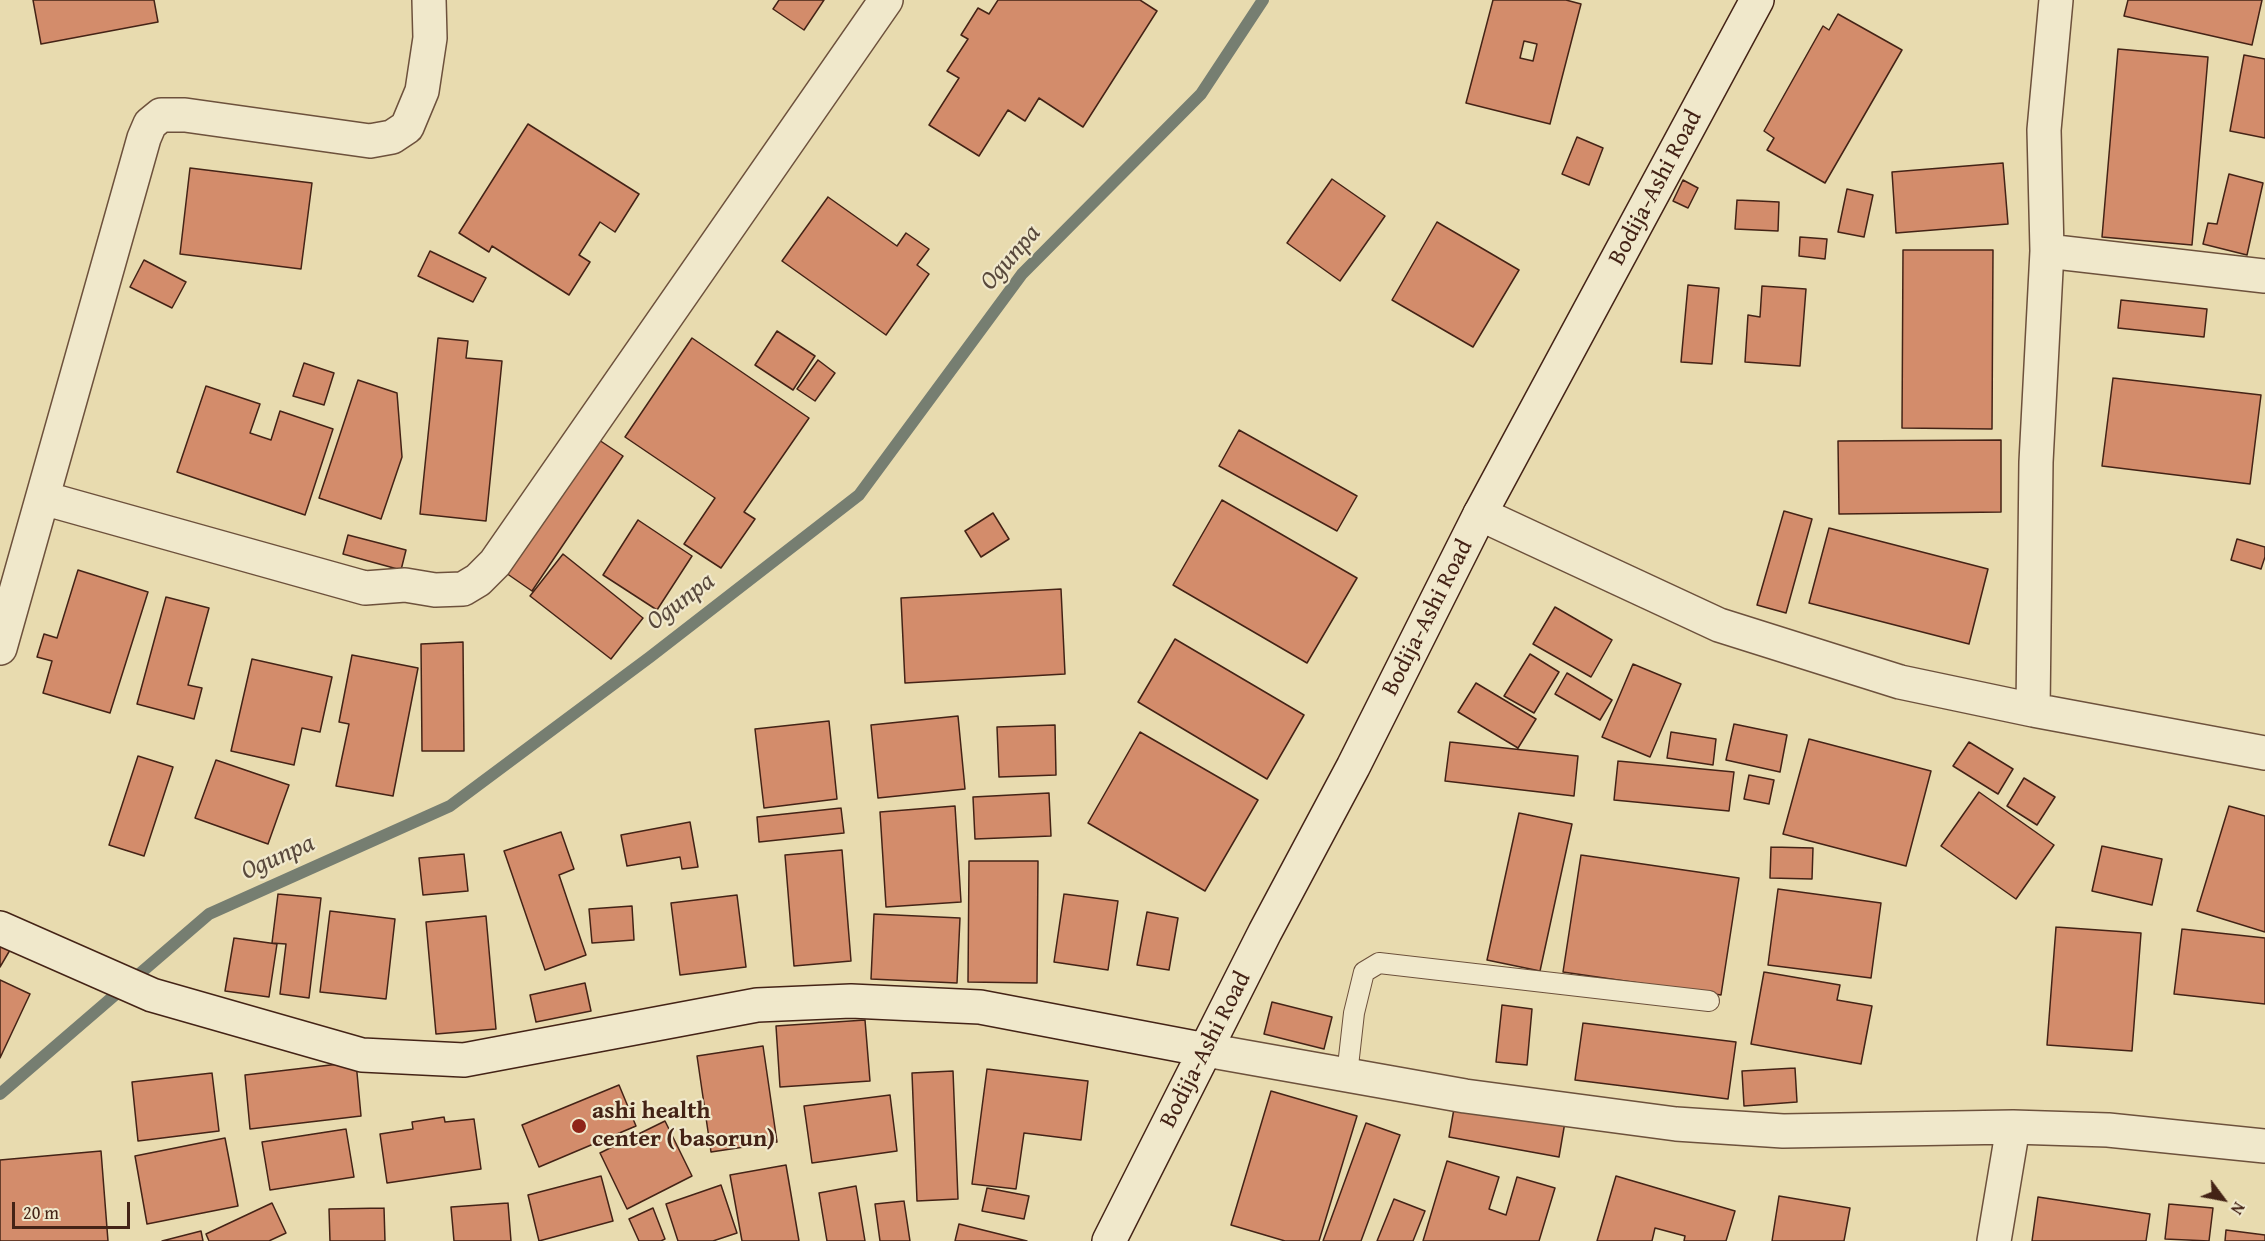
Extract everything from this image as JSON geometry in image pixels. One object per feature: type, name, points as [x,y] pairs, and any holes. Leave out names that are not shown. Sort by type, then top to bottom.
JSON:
[{"type":"street","points":[[0,648],[144,138],[150,124],[161,115],[185,115],[370,141],[392,137],[407,127],[422,91],[430,38],[429,0]]},
{"type":"street","points":[[43,498],[365,588],[405,585],[435,590],[463,589],[478,580],[495,563],[886,0]]},
{"type":"street","name":"Bodija-Ashi Road","points":[[1110,1241],[1480,514],[1757,0]]},
{"type":"street","points":[[2033,710],[2036,462],[2047,251],[2044,130],[2056,0]]},
{"type":"street","points":[[2047,251],[2265,276]]},
{"type":"street","points":[[1480,514],[1719,625],[1900,681],[2033,710],[2265,753]]},
{"type":"street","points":[[0,928],[152,995],[362,1055],[464,1060],[757,1005],[851,1001],[980,1007],[1465,1096],[1676,1124],[1783,1131],[2013,1127],[2108,1130],[2265,1146]]},
{"type":"street","points":[[1994,1241],[2013,1127]]},
{"type":"lane","points":[[1347,1075],[1354,1013],[1364,972],[1379,963],[1709,1001]]},
{"type":"building","points":[[33,0],[154,0],[158,22],[41,44]]},
{"type":"building","points":[[779,0],[824,0],[804,30],[773,9]]},
{"type":"building","points":[[998,0],[1140,0],[1157,11],[1083,127],[1039,98],[1025,121],[1008,110],[979,156],[929,125],[959,78],[947,71],[968,39],[961,35],[978,8],[989,14]]},
{"type":"building","points":[[1493,0],[1566,0],[1581,4],[1550,124],[1466,103]],"holes":[[[1524,41],[1537,44],[1533,61],[1520,58]]]},
{"type":"building","points":[[2128,0],[2262,0],[2252,45],[2124,16]]},
{"type":"building","points":[[1838,14],[1902,50],[1825,183],[1767,150],[1774,138],[1764,131],[1823,26],[1829,30]]},
{"type":"building","points":[[2118,49],[2208,57],[2192,245],[2102,237]]},
{"type":"building","points":[[2244,55],[2265,59],[2265,138],[2230,131]]},
{"type":"building","points":[[528,124],[639,194],[615,232],[600,222],[579,255],[590,262],[569,295],[492,246],[489,252],[459,233]]},
{"type":"building","points":[[1577,137],[1603,148],[1589,185],[1562,174]]},
{"type":"building","points":[[2003,163],[2008,224],[1896,233],[1892,172]]},
{"type":"building","points":[[190,168],[312,183],[301,269],[180,254]]},
{"type":"building","points":[[2229,174],[2263,183],[2247,255],[2203,244],[2208,223],[2217,224]]},
{"type":"building","points":[[1332,179],[1385,216],[1340,281],[1287,243]]},
{"type":"building","points":[[1683,180],[1698,188],[1688,208],[1673,201]]},
{"type":"building","points":[[1847,189],[1873,195],[1864,237],[1838,232]]},
{"type":"building","points":[[828,197],[897,246],[906,233],[929,249],[917,265],[929,274],[886,335],[782,261]]},
{"type":"building","points":[[1737,200],[1779,202],[1778,231],[1735,229]]},
{"type":"building","points":[[1437,222],[1519,270],[1473,347],[1392,300]]},
{"type":"building","points":[[1800,237],[1827,239],[1825,259],[1799,256]]},
{"type":"building","points":[[1903,250],[1993,250],[1992,429],[1902,428]]},
{"type":"building","points":[[430,251],[486,278],[473,302],[418,276]]},
{"type":"building","points":[[144,260],[186,282],[172,308],[130,287]]},
{"type":"building","points":[[1688,285],[1719,288],[1712,364],[1681,362]]},
{"type":"building","points":[[1762,286],[1806,289],[1800,366],[1745,362],[1748,315],[1760,317]]},
{"type":"building","points":[[2121,300],[2207,309],[2204,337],[2118,328]]},
{"type":"building","points":[[777,331],[815,356],[793,390],[755,365]]},
{"type":"building","points":[[438,338],[468,341],[466,358],[502,361],[486,521],[420,514]]},
{"type":"building","points":[[692,338],[809,418],[744,512],[755,519],[721,568],[684,544],[715,498],[625,437]]},
{"type":"building","points":[[818,360],[835,373],[815,401],[797,389]]},
{"type":"building","points":[[304,363],[334,373],[324,405],[293,396]]},
{"type":"building","points":[[2113,378],[2261,395],[2250,484],[2102,466]]},
{"type":"building","points":[[358,380],[397,393],[402,457],[381,519],[319,498]]},
{"type":"building","points":[[206,386],[260,404],[250,433],[271,440],[280,411],[333,429],[305,515],[177,472]]},
{"type":"building","points":[[1239,430],[1357,496],[1337,531],[1219,466]]},
{"type":"building","points":[[596,438],[623,456],[532,591],[506,573]]},
{"type":"building","points":[[2001,440],[2001,512],[1839,514],[1838,441]]},
{"type":"building","points":[[1222,500],[1357,578],[1307,663],[1173,585]]},
{"type":"building","points":[[1784,511],[1812,519],[1786,613],[1757,605]]},
{"type":"building","points":[[993,513],[1009,539],[981,557],[965,531]]},
{"type":"building","points":[[638,520],[692,556],[657,610],[603,575]]},
{"type":"building","points":[[1829,528],[1988,569],[1969,644],[1809,603]]},
{"type":"building","points":[[348,535],[406,550],[401,570],[343,554]]},
{"type":"building","points":[[2237,539],[2265,547],[2261,569],[2231,560]]},
{"type":"building","points":[[563,554],[643,618],[611,659],[530,596]]},
{"type":"building","points":[[78,570],[148,592],[110,713],[43,693],[52,661],[37,657],[44,634],[57,638]]},
{"type":"building","points":[[1061,589],[1065,674],[905,683],[901,598]]},
{"type":"building","points":[[166,597],[209,608],[188,685],[202,688],[194,719],[137,704]]},
{"type":"building","points":[[1555,607],[1612,640],[1591,677],[1533,644]]},
{"type":"building","points":[[1175,639],[1304,715],[1267,779],[1138,702]]},
{"type":"building","points":[[463,642],[464,751],[422,751],[421,644]]},
{"type":"building","points":[[1530,654],[1559,672],[1534,713],[1504,696]]},
{"type":"building","points":[[352,655],[418,668],[393,796],[336,786],[349,724],[339,722]]},
{"type":"building","points":[[252,659],[332,677],[320,732],[302,728],[294,765],[231,751]]},
{"type":"building","points":[[1633,664],[1681,684],[1650,757],[1602,737]]},
{"type":"building","points":[[1567,673],[1612,700],[1600,720],[1555,694]]},
{"type":"building","points":[[1476,683],[1536,719],[1518,748],[1458,712]]},
{"type":"building","points":[[958,716],[965,789],[878,798],[871,725]]},
{"type":"building","points":[[829,721],[837,799],[764,808],[755,729]]},
{"type":"building","points":[[1734,724],[1787,735],[1780,772],[1726,760]]},
{"type":"building","points":[[1055,725],[1056,775],[999,777],[997,727]]},
{"type":"building","points":[[1140,732],[1258,800],[1205,891],[1088,823]]},
{"type":"building","points":[[1671,732],[1716,739],[1713,765],[1667,758]]},
{"type":"building","points":[[1809,739],[1931,771],[1906,866],[1783,834]]},
{"type":"building","points":[[1450,742],[1578,756],[1574,796],[1445,781]]},
{"type":"building","points":[[1969,742],[2013,769],[1998,794],[1953,766]]},
{"type":"building","points":[[138,756],[173,767],[144,856],[109,845]]},
{"type":"building","points":[[216,760],[289,785],[268,844],[195,818]]},
{"type":"building","points":[[1618,761],[1734,772],[1729,811],[1614,800]]},
{"type":"building","points":[[1749,775],[1774,780],[1769,804],[1744,799]]},
{"type":"building","points":[[2024,778],[2055,797],[2037,825],[2007,806]]},
{"type":"building","points":[[1979,792],[2054,845],[2016,899],[1941,846]]},
{"type":"building","points":[[1049,793],[1051,836],[975,839],[973,797]]},
{"type":"building","points":[[955,806],[961,902],[886,907],[880,812]]},
{"type":"building","points":[[2229,806],[2265,816],[2265,932],[2197,911]]},
{"type":"building","points":[[841,808],[844,833],[759,842],[757,817]]},
{"type":"building","points":[[1519,813],[1572,824],[1540,971],[1487,960]]},
{"type":"building","points":[[690,822],[698,867],[682,869],[680,857],[627,866],[621,835]]},
{"type":"building","points":[[561,832],[574,869],[559,875],[586,955],[545,970],[504,851]]},
{"type":"building","points":[[2102,846],[2162,859],[2152,905],[2092,891]]},
{"type":"building","points":[[1771,847],[1813,848],[1812,879],[1770,878]]},
{"type":"building","points":[[842,850],[851,961],[794,966],[785,855]]},
{"type":"building","points":[[464,854],[468,891],[423,895],[419,858]]},
{"type":"building","points":[[1581,855],[1739,878],[1721,995],[1563,972]]},
{"type":"building","points":[[969,861],[1038,861],[1037,983],[968,982]]},
{"type":"building","points":[[1778,889],[1881,903],[1871,978],[1768,965]]},
{"type":"building","points":[[278,894],[321,898],[309,998],[280,994],[286,944],[272,943]]},
{"type":"building","points":[[1064,894],[1118,901],[1108,970],[1054,962]]},
{"type":"building","points":[[737,895],[746,967],[680,975],[671,903]]},
{"type":"building","points":[[632,906],[634,940],[592,943],[589,909]]},
{"type":"building","points":[[330,911],[395,919],[386,999],[320,992]]},
{"type":"building","points":[[1147,912],[1178,918],[1169,970],[1137,965]]},
{"type":"building","points":[[874,914],[960,918],[957,983],[871,979]]},
{"type":"building","points":[[486,916],[496,1029],[436,1034],[426,922]]},
{"type":"building","points":[[2056,927],[2141,933],[2132,1051],[2047,1045]]},
{"type":"building","points":[[2182,929],[2265,938],[2265,1004],[2174,994]]},
{"type":"building","points":[[234,938],[277,944],[269,997],[225,991]]},
{"type":"building","points":[[0,944],[10,950],[0,967]]},
{"type":"building","points":[[1764,972],[1840,985],[1837,1000],[1872,1006],[1861,1064],[1751,1044]]},
{"type":"building","points":[[0,980],[30,994],[0,1058]]},
{"type":"building","points":[[585,983],[591,1011],[536,1022],[530,995]]},
{"type":"building","points":[[1272,1002],[1332,1017],[1324,1049],[1264,1034]]},
{"type":"building","points":[[1502,1005],[1532,1009],[1527,1065],[1496,1062]]},
{"type":"building","points":[[865,1020],[870,1081],[780,1087],[776,1026]]},
{"type":"building","points":[[1583,1023],[1736,1042],[1728,1099],[1575,1080]]},
{"type":"building","points":[[763,1046],[777,1142],[711,1152],[697,1056]]},
{"type":"building","points":[[356,1062],[361,1116],[250,1129],[245,1075]]},
{"type":"building","points":[[1795,1068],[1797,1102],[1744,1106],[1742,1071]]},
{"type":"building","points":[[987,1069],[1088,1081],[1081,1140],[1024,1133],[1016,1189],[972,1184]]},
{"type":"building","points":[[953,1071],[958,1199],[917,1201],[912,1073]]},
{"type":"building","points":[[212,1073],[219,1131],[138,1141],[132,1082]]},
{"type":"building","name":"ashi health center ( basorun)","points":[[619,1085],[636,1126],[539,1167],[522,1125]]},
{"type":"building","points":[[1271,1091],[1357,1116],[1319,1241],[1285,1241],[1231,1225]]},
{"type":"building","points":[[890,1095],[897,1151],[812,1163],[804,1106]]},
{"type":"building","points":[[1455,1103],[1565,1122],[1559,1157],[1449,1137]]},
{"type":"building","points":[[444,1117],[445,1122],[474,1119],[481,1169],[387,1183],[380,1134],[413,1129],[412,1122]]},
{"type":"building","points":[[665,1121],[692,1176],[627,1209],[600,1153]]},
{"type":"building","points":[[1366,1123],[1400,1135],[1361,1241],[1323,1241]]},
{"type":"building","points":[[346,1129],[354,1177],[270,1190],[262,1142]]},
{"type":"building","points":[[225,1138],[238,1206],[147,1224],[135,1156]]},
{"type":"building","points":[[101,1151],[108,1241],[0,1241],[0,1160]]},
{"type":"building","points":[[1447,1161],[1499,1177],[1489,1209],[1506,1215],[1517,1177],[1555,1188],[1539,1241],[1423,1241]]},
{"type":"building","points":[[786,1165],[799,1241],[742,1241],[730,1175]]},
{"type":"building","points":[[601,1176],[613,1221],[539,1241],[528,1195]]},
{"type":"building","points":[[1616,1176],[1735,1211],[1726,1241],[1684,1241],[1685,1236],[1655,1228],[1652,1241],[1597,1241]]},
{"type":"building","points":[[721,1185],[737,1233],[713,1241],[678,1241],[666,1204]]},
{"type":"building","points":[[856,1186],[865,1241],[827,1241],[819,1193]]},
{"type":"building","points":[[987,1188],[1029,1196],[1024,1219],[982,1211]]},
{"type":"building","points":[[1779,1196],[1850,1208],[1844,1241],[1772,1241]]},
{"type":"building","points":[[2038,1197],[2150,1214],[2146,1241],[2032,1241]]},
{"type":"building","points":[[1394,1199],[1425,1211],[1413,1241],[1377,1241]]},
{"type":"building","points":[[904,1201],[910,1241],[880,1241],[875,1204]]},
{"type":"building","points":[[272,1203],[286,1233],[269,1241],[209,1241],[206,1234]]},
{"type":"building","points":[[508,1203],[511,1241],[454,1241],[451,1207]]},
{"type":"building","points":[[2169,1204],[2213,1208],[2209,1241],[2165,1239]]},
{"type":"building","points":[[384,1208],[385,1241],[330,1241],[329,1209]]},
{"type":"building","points":[[653,1208],[665,1239],[639,1241],[629,1219]]},
{"type":"building","points":[[959,1224],[1027,1241],[955,1241]]},
{"type":"building","points":[[2226,1230],[2265,1235],[2265,1241],[2225,1241]]},
{"type":"building","points":[[201,1231],[203,1241],[162,1241]]},
{"type":"waterway","name":"Ogunpa","points":[[0,1094],[209,914],[450,806],[650,657],[859,495],[1022,274],[1201,94],[1263,0]]},
{"type":"place","name":"ashi health center ( basorun)","points":[[579,1126]]}]
